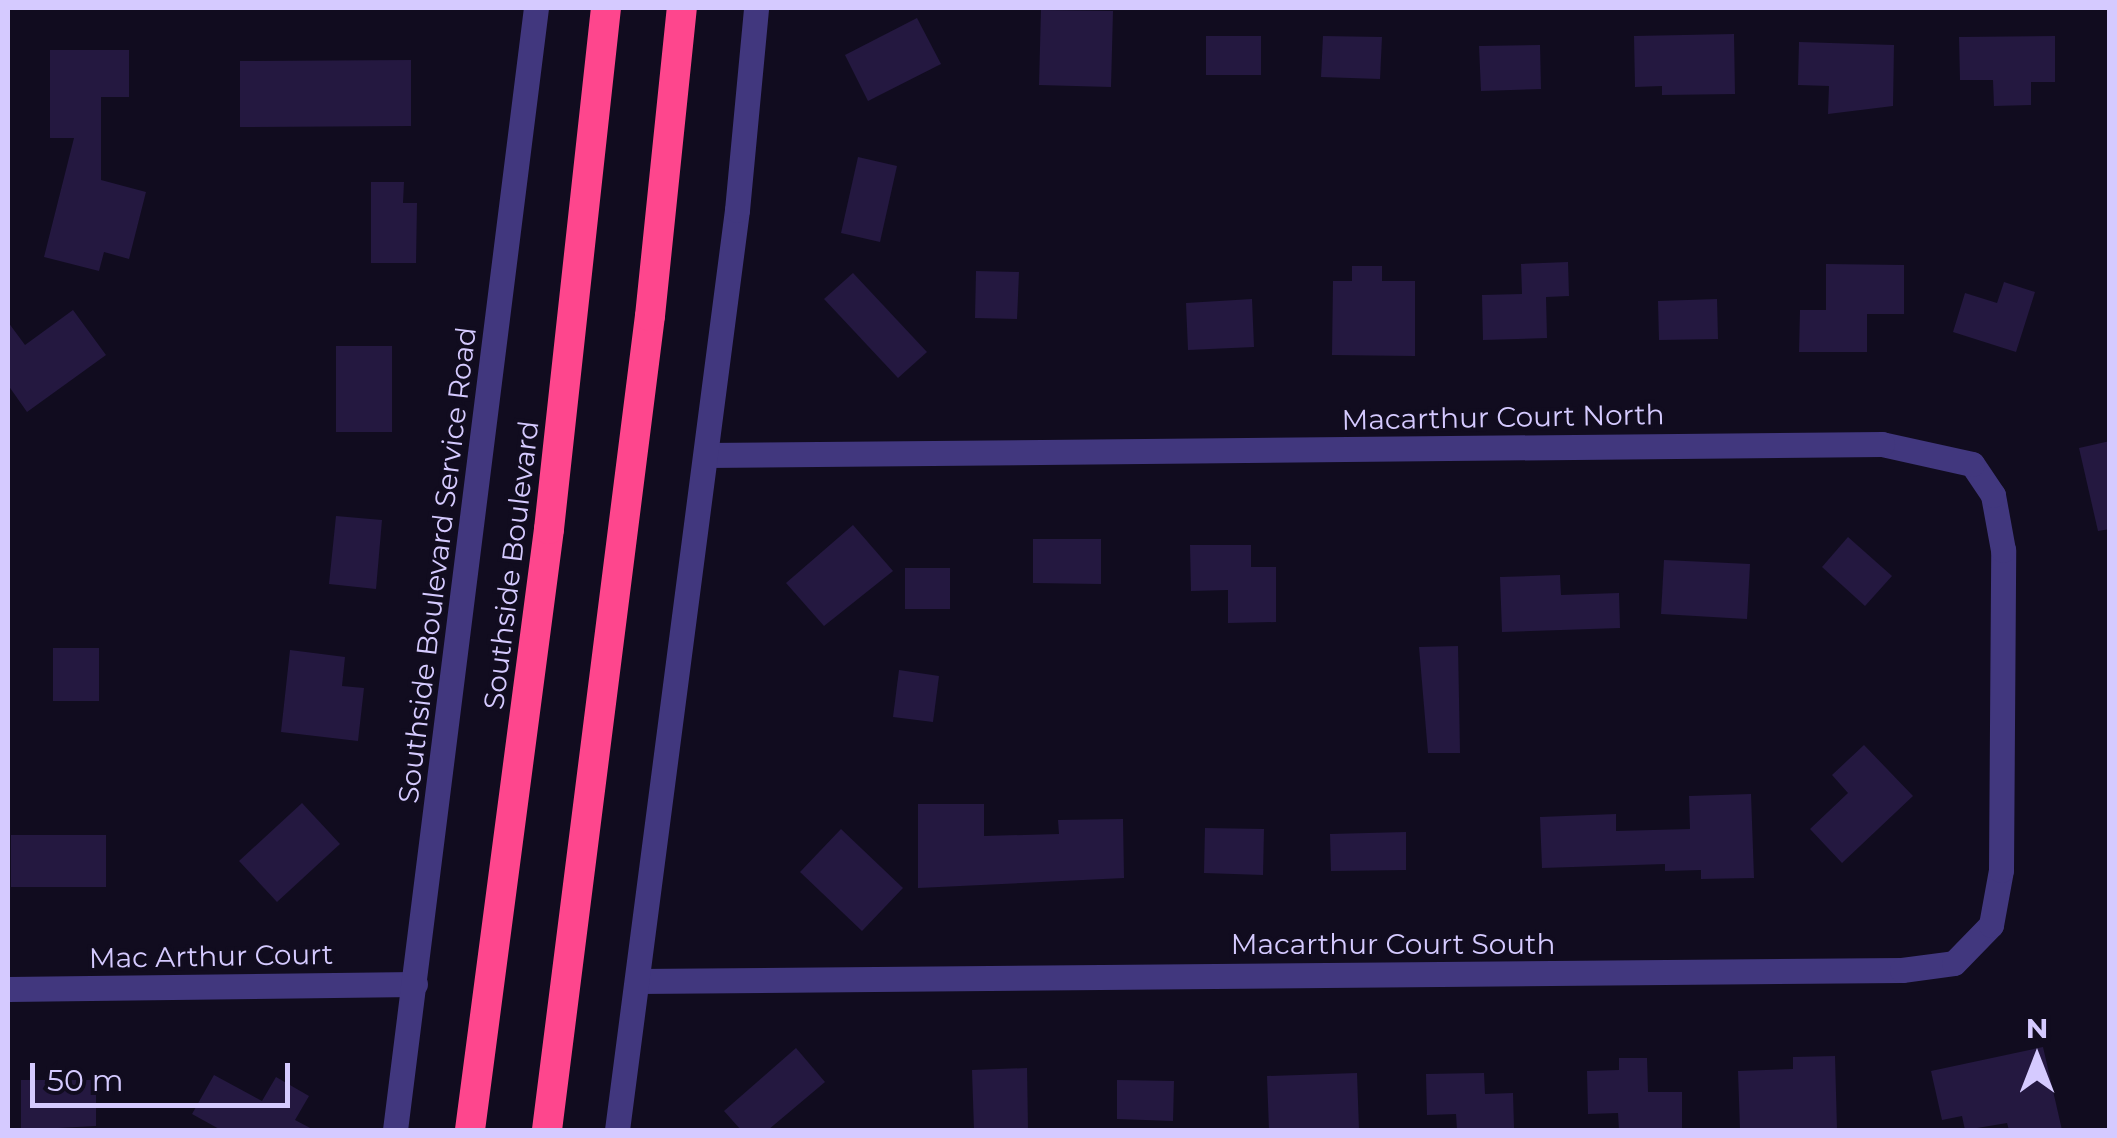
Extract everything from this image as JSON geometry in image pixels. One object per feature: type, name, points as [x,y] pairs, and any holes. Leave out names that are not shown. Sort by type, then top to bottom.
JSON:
[{"type":"highway","name":"Southside Boulevard","points":[[470,1130],[560,434],[606,8]]},
{"type":"highway","points":[[547,1130],[650,316],[682,8]]},
{"type":"street","name":"Southside Boulevard Service Road","points":[[395,1130],[536,8]]},
{"type":"street","points":[[617,1130],[706,455],[756,8]]},
{"type":"street","name":"Macarthur Court North","points":[[706,455],[1882,444],[1927,451],[1972,464],[1993,495],[2003,550],[2004,784]]},
{"type":"street","name":"Macarthur Court South","points":[[637,981],[1902,970],[1954,963],[1991,925],[2004,784]]},
{"type":"street","name":"Mac Arthur Court","points":[[8,989],[415,984]]},
{"type":"building","points":[[1041,10],[1113,11],[1111,87],[1039,85]]},
{"type":"building","points":[[917,18],[941,64],[868,101],[845,55]]},
{"type":"building","points":[[1734,34],[1735,94],[1662,95],[1662,86],[1635,87],[1634,36]]},
{"type":"building","points":[[1206,36],[1261,36],[1261,75],[1206,75]]},
{"type":"building","points":[[1323,36],[1382,37],[1380,79],[1321,77]]},
{"type":"building","points":[[2055,36],[2055,82],[2031,82],[2031,105],[1994,106],[1993,80],[1960,80],[1959,37]]},
{"type":"building","points":[[1799,42],[1894,45],[1893,106],[1828,114],[1829,86],[1798,85]]},
{"type":"building","points":[[1540,45],[1541,89],[1481,91],[1479,46]]},
{"type":"building","points":[[50,50],[129,50],[129,97],[101,97],[101,180],[146,192],[129,259],[104,252],[99,271],[44,257],[74,138],[50,138]]},
{"type":"building","points":[[411,60],[411,126],[240,127],[240,61]]},
{"type":"building","points":[[858,157],[897,166],[880,242],[841,233]]},
{"type":"building","points":[[371,182],[404,182],[403,203],[417,203],[416,263],[371,263]]},
{"type":"building","points":[[1568,262],[1569,296],[1546,297],[1547,338],[1483,340],[1482,295],[1522,294],[1521,264]]},
{"type":"building","points":[[1826,264],[1904,265],[1904,314],[1867,314],[1867,352],[1799,352],[1800,310],[1826,310]]},
{"type":"building","points":[[1352,266],[1382,266],[1382,281],[1415,281],[1415,356],[1332,355],[1333,281],[1352,281]]},
{"type":"building","points":[[976,271],[1019,272],[1017,319],[975,318]]},
{"type":"building","points":[[853,273],[927,352],[898,378],[824,299]]},
{"type":"building","points":[[2004,282],[2035,292],[2016,352],[1953,332],[1965,293],[1997,303]]},
{"type":"building","points":[[1252,299],[1254,347],[1188,350],[1186,303]]},
{"type":"building","points":[[1717,299],[1718,339],[1659,340],[1658,301]]},
{"type":"building","points":[[73,310],[106,355],[27,412],[8,385],[8,322],[25,345]]},
{"type":"building","points":[[336,346],[392,346],[392,432],[336,432]]},
{"type":"building","points":[[2110,441],[2110,529],[2098,531],[2079,448]]},
{"type":"building","points":[[336,516],[382,520],[376,589],[329,584]]},
{"type":"building","points":[[853,525],[893,571],[824,626],[786,583]]},
{"type":"building","points":[[1848,537],[1892,576],[1865,606],[1822,567]]},
{"type":"building","points":[[1033,539],[1101,539],[1101,584],[1033,583]]},
{"type":"building","points":[[1190,545],[1251,545],[1251,567],[1276,567],[1276,622],[1228,623],[1228,590],[1191,591]]},
{"type":"building","points":[[1664,560],[1750,564],[1747,619],[1661,614]]},
{"type":"building","points":[[905,568],[950,568],[950,609],[905,609]]},
{"type":"building","points":[[1560,575],[1561,595],[1619,593],[1620,628],[1502,632],[1500,577]]},
{"type":"building","points":[[1458,646],[1460,753],[1428,753],[1419,647]]},
{"type":"building","points":[[53,648],[99,648],[99,701],[53,701]]},
{"type":"building","points":[[290,650],[345,657],[342,686],[364,688],[358,741],[281,732]]},
{"type":"building","points":[[899,670],[939,676],[933,722],[893,717]]},
{"type":"building","points":[[1864,745],[1913,796],[1842,863],[1810,829],[1848,793],[1832,775]]},
{"type":"building","points":[[1751,794],[1754,878],[1701,879],[1701,870],[1665,871],[1665,864],[1542,868],[1540,817],[1616,814],[1616,831],[1690,829],[1689,796]]},
{"type":"building","points":[[302,803],[340,844],[277,902],[239,861]]},
{"type":"building","points":[[918,804],[984,804],[984,836],[1059,834],[1058,820],[1123,819],[1124,878],[918,888]]},
{"type":"building","points":[[1205,828],[1264,829],[1263,875],[1204,873]]},
{"type":"building","points":[[841,829],[903,888],[862,931],[800,872]]},
{"type":"building","points":[[1406,832],[1406,870],[1331,871],[1330,834]]},
{"type":"building","points":[[11,835],[106,835],[106,887],[11,887]]},
{"type":"building","points":[[2043,1047],[2062,1130],[2009,1130],[2007,1123],[1965,1130],[1962,1116],[1942,1120],[1931,1071]]},
{"type":"building","points":[[796,1048],[825,1082],[768,1130],[741,1130],[724,1111]]},
{"type":"building","points":[[1835,1056],[1837,1130],[1740,1130],[1738,1071],[1793,1069],[1793,1057]]},
{"type":"building","points":[[1619,1058],[1647,1058],[1648,1092],[1682,1092],[1682,1130],[1619,1130],[1618,1113],[1588,1114],[1587,1071],[1619,1070]]},
{"type":"building","points":[[1027,1068],[1028,1130],[974,1130],[972,1070]]},
{"type":"building","points":[[1357,1073],[1359,1130],[1269,1130],[1267,1076]]},
{"type":"building","points":[[1484,1073],[1485,1094],[1513,1093],[1514,1128],[1457,1130],[1456,1114],[1427,1115],[1426,1074]]},
{"type":"building","points":[[214,1075],[262,1101],[276,1077],[309,1096],[295,1120],[314,1130],[221,1130],[192,1114]]},
{"type":"building","points":[[21,1080],[96,1080],[96,1126],[21,1130]]},
{"type":"building","points":[[1117,1080],[1174,1081],[1173,1121],[1117,1119]]}]
